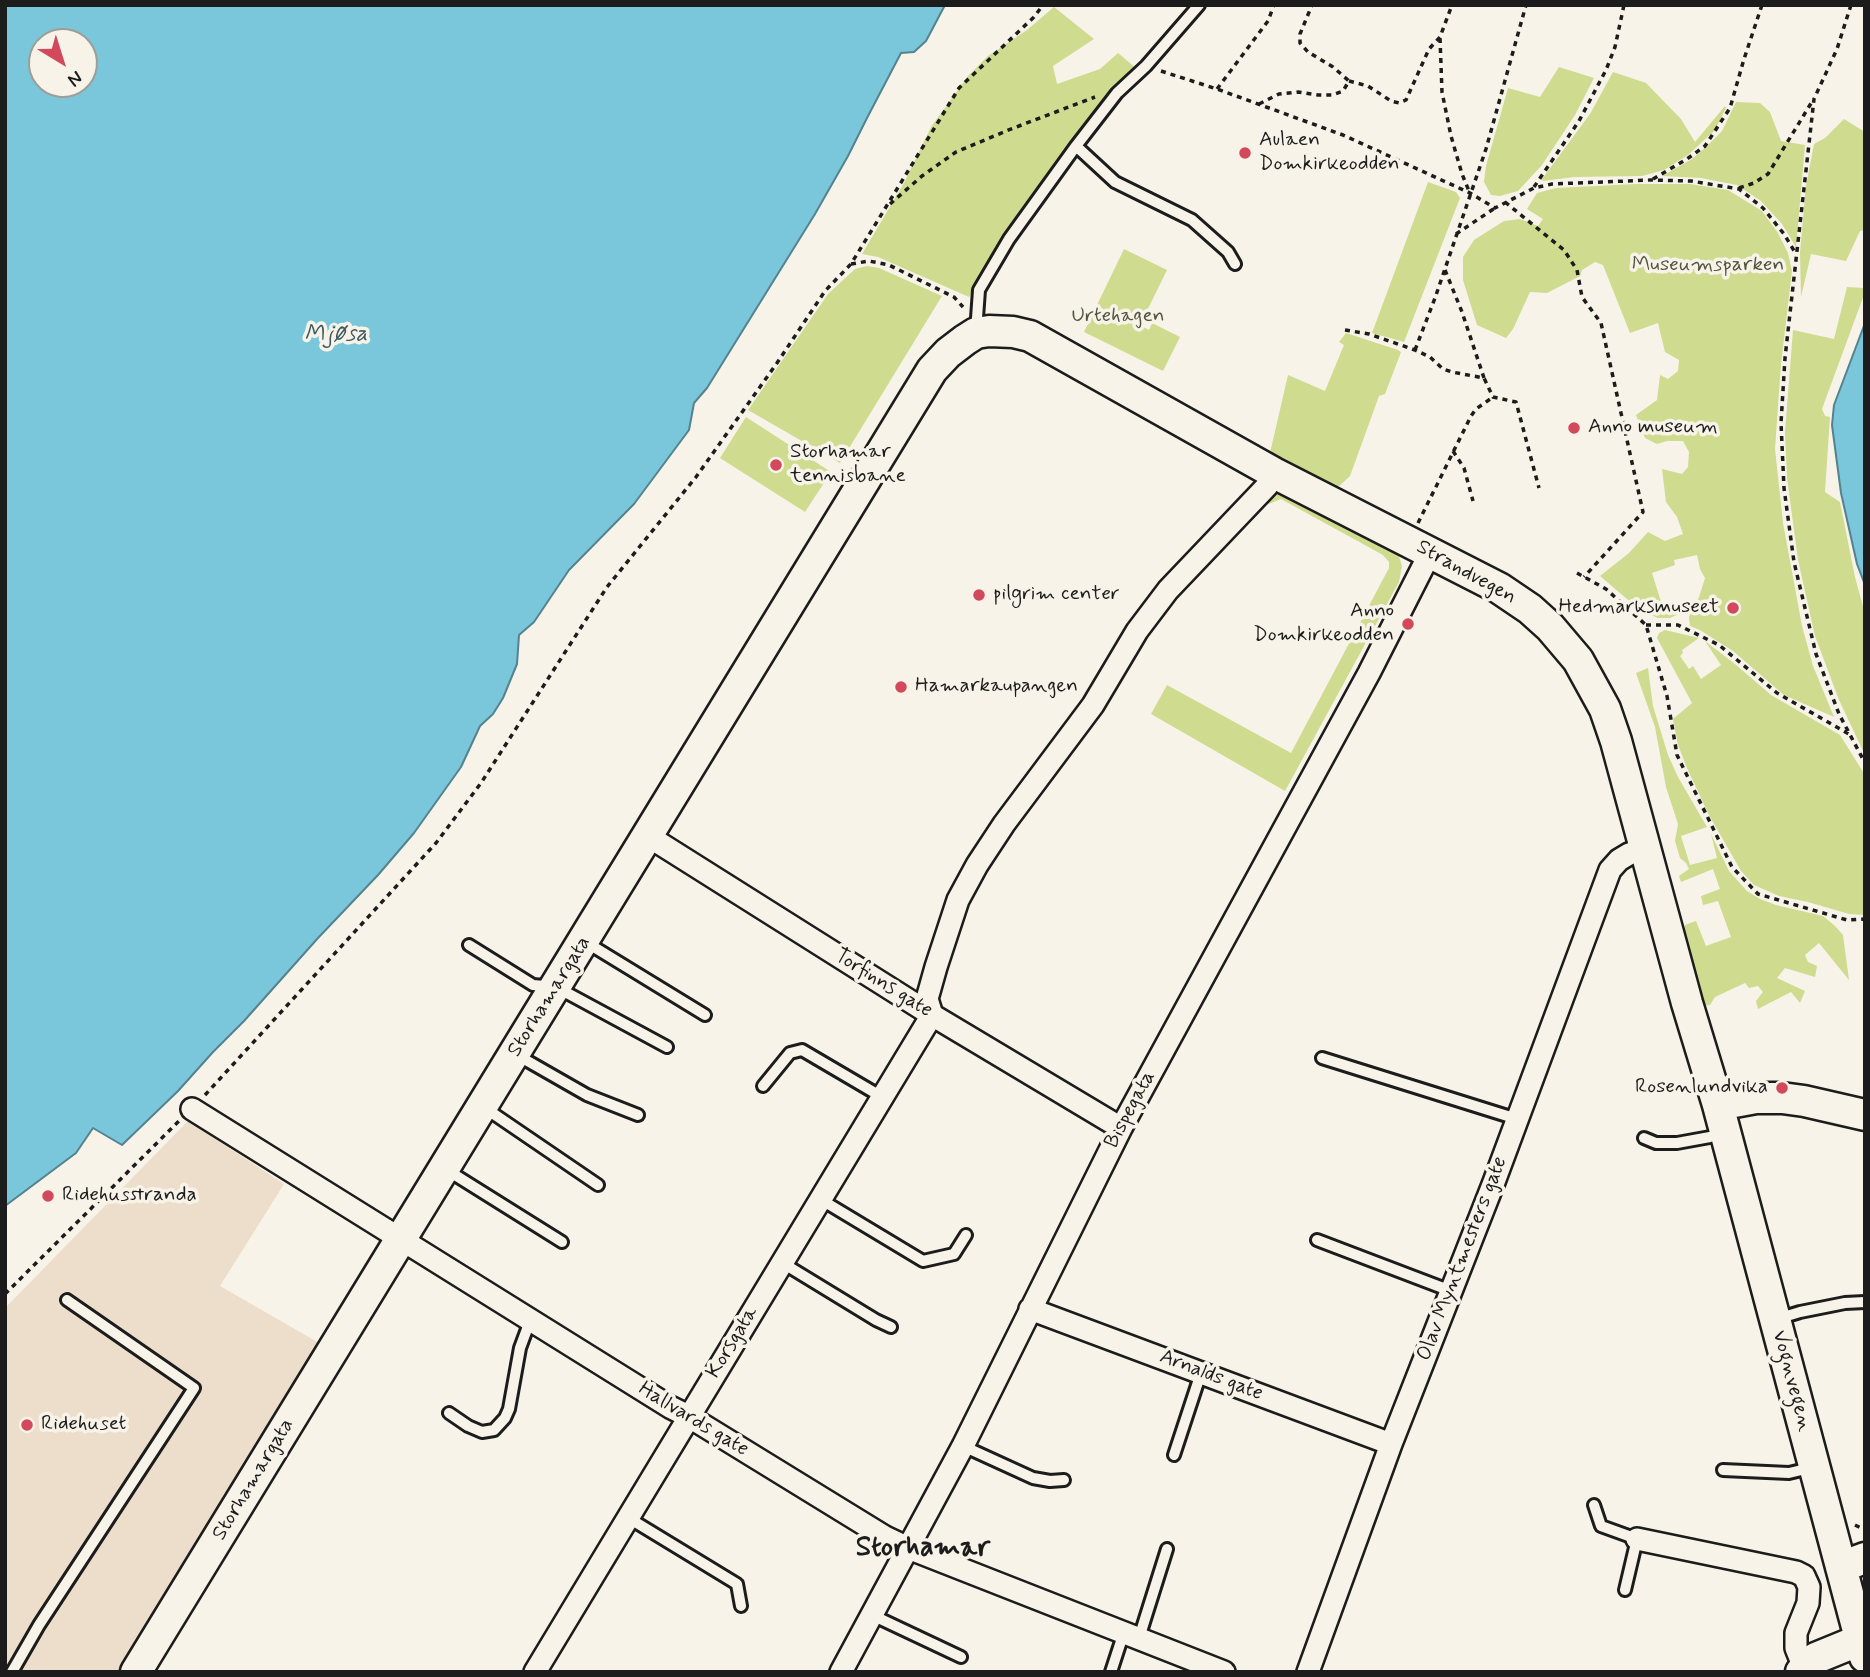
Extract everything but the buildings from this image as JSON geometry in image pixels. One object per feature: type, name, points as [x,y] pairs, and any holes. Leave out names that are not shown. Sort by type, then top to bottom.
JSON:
[{"type":"main road","name":"Strandvegen","points":[[976,333],[1013,332],[1030,336],[1274,473],[1499,587],[1550,626],[1578,660],[1605,709],[1616,741],[1637,851],[1721,1118]]},
{"type":"main road","name":"Storhamargata","points":[[136,1672],[932,370],[948,353],[976,333]]},
{"type":"main road","points":[[1721,1118],[1756,1098],[1804,1101],[1865,1115]]},
{"type":"main road","name":"Vognvegen","points":[[1721,1118],[1814,1467],[1853,1562],[1863,1649]]},
{"type":"main road","points":[[1803,1669],[1829,1652],[1863,1649]]},
{"type":"street","points":[[932,1015],[928,999],[939,956],[958,900],[977,865],[1004,824],[1093,705],[1137,631],[1168,590],[1267,486],[1274,473]]},
{"type":"street","name":"Bispegata","points":[[841,1672],[963,1446],[1121,1128],[1369,673],[1420,548]]},
{"type":"street","name":"Torfinns gate","points":[[649,836],[932,1015],[1121,1128]]},
{"type":"street","name":"Olav Myntmesters gate","points":[[1308,1672],[1391,1444],[1517,1119],[1609,870],[1619,860],[1637,851]]},
{"type":"street","name":"Korsgata","points":[[535,1672],[932,1015]]},
{"type":"street","name":"Hallvards gate","points":[[192,1109],[530,1321],[885,1537],[1224,1672]]},
{"type":"street","name":"Arnalds gate","points":[[1030,1309],[1391,1444]]},
{"type":"street","points":[[1637,1539],[1796,1572],[1804,1576],[1809,1587],[1808,1603],[1797,1633],[1796,1648],[1803,1669]]},
{"type":"lane","points":[[976,333],[979,290],[1009,239],[1117,93],[1146,66],[1199,5]]},
{"type":"lane","points":[[1076,146],[1115,182],[1192,220],[1228,252],[1236,264]]},
{"type":"lane","points":[[584,941],[705,1015]]},
{"type":"lane","points":[[469,945],[533,985],[556,987],[667,1047]]},
{"type":"lane","points":[[763,1086],[790,1053],[802,1050],[882,1097]]},
{"type":"lane","points":[[515,1054],[587,1095],[638,1115]]},
{"type":"lane","points":[[1322,1058],[1517,1119]]},
{"type":"lane","points":[[483,1106],[598,1185]]},
{"type":"lane","points":[[1644,1138],[1656,1143],[1677,1143],[1710,1137],[1721,1118]]},
{"type":"lane","points":[[444,1169],[562,1242]]},
{"type":"lane","points":[[820,1199],[923,1261],[954,1254],[966,1235]]},
{"type":"lane","points":[[1317,1240],[1451,1291]]},
{"type":"lane","points":[[781,1262],[891,1327]]},
{"type":"lane","points":[[12,1672],[39,1625],[194,1388],[67,1300]]},
{"type":"lane","points":[[1775,1320],[1800,1312],[1865,1302]]},
{"type":"lane","points":[[449,1413],[482,1432],[494,1430],[505,1418],[520,1349],[530,1321]]},
{"type":"lane","points":[[1174,1455],[1201,1373]]},
{"type":"lane","points":[[963,1446],[1034,1478],[1050,1481],[1064,1479]]},
{"type":"lane","points":[[1723,1470],[1789,1473],[1814,1467]]},
{"type":"lane","points":[[1594,1504],[1601,1526],[1637,1539],[1625,1590]]},
{"type":"lane","points":[[628,1517],[737,1584],[741,1606]]},
{"type":"lane","points":[[1111,1672],[1132,1635],[1167,1549]]},
{"type":"lane","points":[[872,1615],[961,1657]]},
{"type":"path","points":[[5,1294],[192,1109],[436,843],[481,783],[607,587],[696,477],[825,290],[851,264],[959,88],[1043,5]]},
{"type":"path","points":[[1217,89],[1268,21],[1274,5]]},
{"type":"path","points":[[1312,5],[1300,34],[1300,43],[1308,52],[1338,69],[1349,81],[1368,86],[1399,103],[1406,100],[1429,49],[1440,37],[1452,5]]},
{"type":"path","points":[[1415,350],[1486,149],[1526,5]]},
{"type":"path","points":[[1534,188],[1579,121],[1606,70],[1615,47],[1623,5]]},
{"type":"path","points":[[1651,180],[1705,146],[1730,108],[1762,5]]},
{"type":"path","points":[[1456,234],[1505,202],[1534,188],[1552,184],[1691,180],[1739,188],[1754,183],[1768,174],[1814,99],[1838,49],[1850,7]]},
{"type":"path","points":[[1440,37],[1442,92],[1451,136],[1469,193]]},
{"type":"path","points":[[1146,66],[1343,135],[1469,193],[1495,208]]},
{"type":"path","points":[[1259,104],[1279,94],[1298,92],[1318,96],[1332,95],[1343,91],[1349,81]]},
{"type":"path","points":[[886,207],[922,176],[956,152],[1126,85]]},
{"type":"path","points":[[1814,99],[1785,358],[1782,423],[1784,488],[1794,562],[1815,654],[1839,714],[1865,763]]},
{"type":"path","points":[[1739,188],[1763,208],[1784,234],[1797,256]]},
{"type":"path","points":[[1505,202],[1564,250],[1577,270],[1582,297],[1601,323],[1643,512],[1584,577]]},
{"type":"path","points":[[851,264],[869,261],[889,265],[954,297],[962,305],[976,333]]},
{"type":"path","points":[[1445,268],[1493,397]]},
{"type":"path","points":[[1345,330],[1369,334],[1415,350],[1430,357],[1443,369],[1484,378]]},
{"type":"path","points":[[1420,548],[1453,451],[1476,409],[1493,397],[1516,402],[1539,488]]},
{"type":"path","points":[[1453,451],[1464,468],[1473,501]]},
{"type":"path","points":[[1577,573],[1606,589],[1646,625],[1667,696],[1677,755],[1732,867],[1758,894],[1847,920],[1865,919]]},
{"type":"path","points":[[1646,625],[1678,625],[1718,645],[1777,693],[1849,734]]},
{"type":"shaded area","name":"Ridehuset","points":[[188,1121],[284,1184],[220,1286],[326,1347],[122,1672],[11,1672],[5,1668],[5,1308]]},
{"type":"green space","points":[[1054,7],[1094,39],[1053,66],[1057,84],[1100,69],[1118,53],[1137,69],[1086,124],[1040,186],[992,255],[969,297],[878,257],[862,254],[904,183],[931,127],[968,76],[988,56],[1027,30]]},
{"type":"green space","points":[[1559,67],[1594,78],[1575,115],[1542,165],[1518,191],[1500,196],[1491,195],[1484,182],[1486,166],[1508,88],[1540,97]]},
{"type":"green space","points":[[1613,72],[1646,83],[1681,119],[1695,142],[1725,106],[1726,108],[1715,130],[1688,155],[1664,170],[1642,176],[1574,177],[1543,181],[1590,114]]},
{"type":"green space","points":[[1736,102],[1760,103],[1770,112],[1781,141],[1805,145],[1796,247],[1782,224],[1761,201],[1737,185],[1701,178],[1662,176],[1692,159],[1722,131]]},
{"type":"green space","points":[[1844,119],[1865,132],[1865,230],[1860,231],[1846,261],[1811,254],[1801,297],[1800,252],[1806,186],[1814,144],[1825,138]]},
{"type":"green space","points":[[1428,182],[1456,192],[1460,198],[1404,342],[1372,333]]},
{"type":"green space","name":"Museumsparken","points":[[1690,184],[1728,190],[1762,211],[1788,253],[1792,271],[1781,364],[1775,449],[1783,523],[1802,626],[1813,666],[1834,717],[1784,695],[1733,651],[1690,626],[1689,617],[1705,578],[1697,555],[1674,560],[1675,565],[1652,573],[1663,608],[1690,599],[1679,614],[1670,618],[1658,618],[1641,611],[1600,576],[1629,553],[1648,532],[1665,541],[1683,534],[1677,517],[1666,502],[1662,469],[1682,474],[1688,467],[1689,452],[1683,441],[1657,444],[1645,438],[1636,415],[1657,400],[1660,375],[1668,379],[1678,371],[1679,360],[1665,352],[1658,323],[1630,333],[1603,265],[1595,262],[1582,270],[1580,276],[1547,293],[1530,292],[1506,338],[1477,325],[1463,280],[1463,257],[1474,240],[1504,221],[1520,219],[1538,226],[1543,219],[1527,209],[1537,193],[1556,188]]},
{"type":"green space","name":"Urtehagen","points":[[1124,249],[1167,270],[1140,325],[1149,330],[1152,323],[1180,337],[1163,371],[1084,332]]},
{"type":"green space","points":[[867,266],[879,268],[942,296],[840,463],[748,410],[828,294],[855,269]]},
{"type":"green space","points":[[1847,287],[1865,288],[1865,292],[1822,409],[1825,416],[1830,417],[1825,492],[1840,502],[1865,614],[1865,755],[1839,700],[1815,636],[1798,560],[1787,478],[1785,432],[1793,330],[1834,339]]},
{"type":"green space","points":[[1346,333],[1401,352],[1385,394],[1379,396],[1350,476],[1337,488],[1270,453],[1288,375],[1325,391],[1344,345],[1339,342]]},
{"type":"green space","name":"Storhamar tennisbane","points":[[746,417],[831,472],[805,512],[720,458]]},
{"type":"green space","points":[[1273,483],[1397,550],[1402,566],[1399,582],[1285,791],[1151,714],[1167,685],[1291,753],[1389,568],[1389,562],[1383,555],[1281,499],[1266,505],[1258,512]]},
{"type":"green space","points":[[1665,630],[1699,638],[1682,650],[1680,656],[1689,669],[1693,666],[1701,679],[1721,665],[1705,641],[1771,695],[1840,735],[1865,775],[1865,915],[1849,914],[1779,896],[1754,885],[1741,871],[1709,815],[1678,745],[1673,719],[1692,703],[1657,638],[1659,633]]},
{"type":"green space","points":[[1648,668],[1653,706],[1668,755],[1707,827],[1681,836],[1690,865],[1717,858],[1711,834],[1729,871],[1747,891],[1776,905],[1823,916],[1835,926],[1843,935],[1849,980],[1819,943],[1805,955],[1808,962],[1817,966],[1815,977],[1785,968],[1777,978],[1805,991],[1800,1003],[1791,992],[1758,1009],[1756,1001],[1763,992],[1758,986],[1749,988],[1745,983],[1715,997],[1710,1005],[1702,1006],[1682,936],[1685,925],[1696,921],[1706,946],[1731,937],[1718,901],[1703,905],[1701,896],[1720,889],[1713,869],[1681,882],[1679,876],[1689,869],[1680,858],[1675,841],[1678,824],[1666,787],[1655,727],[1636,673]]},
{"type":"water","name":"Mjøsa","points":[[5,5],[945,5],[926,41],[914,52],[901,53],[815,214],[707,388],[694,403],[689,430],[634,504],[569,570],[534,622],[519,635],[517,664],[503,698],[493,714],[480,726],[461,767],[414,833],[244,1021],[122,1145],[93,1128],[76,1153],[5,1206]]},
{"type":"water","points":[[1865,323],[1865,585],[1857,564],[1841,493],[1832,425],[1834,405]]},
{"type":"place","name":"Aulaen Domkirkeodden","points":[[1245,153]]},
{"type":"place","name":"Anno museum","points":[[1574,428]]},
{"type":"place","name":"Storhamar tennisbane","points":[[776,465]]},
{"type":"place","name":"pilgrim center","points":[[979,595]]},
{"type":"place","name":"Hedmarksmuseet","points":[[1733,608]]},
{"type":"place","name":"Anno Domkirkeodden","points":[[1408,624]]},
{"type":"place","name":"Hamarkaupangen","points":[[901,687]]},
{"type":"place","name":"Rosenlundvika","points":[[1782,1088]]},
{"type":"place","name":"Ridehusstranda","points":[[48,1196]]},
{"type":"place","name":"Ridehuset","points":[[27,1425]]},
{"type":"district","name":"Storhamar","points":[[923,1549]]}]
